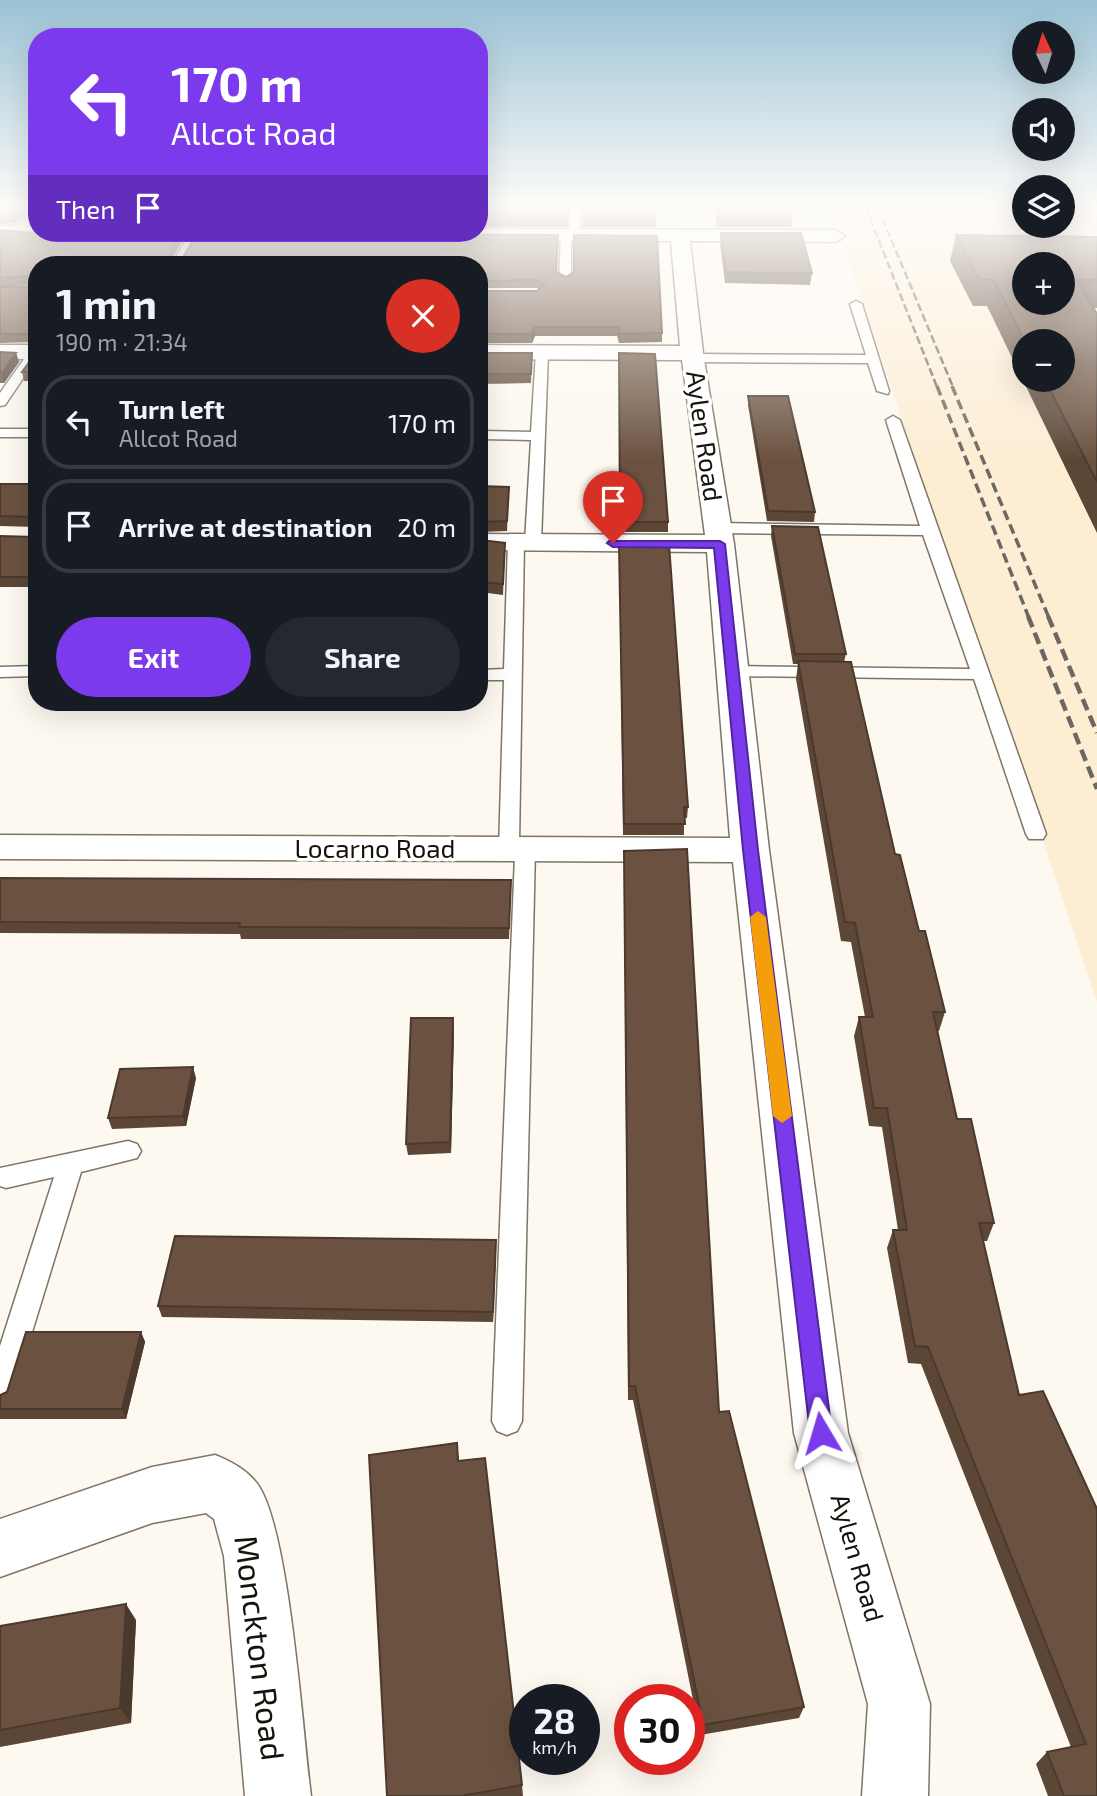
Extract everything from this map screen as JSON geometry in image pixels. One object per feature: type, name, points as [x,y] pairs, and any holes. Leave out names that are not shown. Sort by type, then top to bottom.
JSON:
[{"type":"street","name":"Aylen Road","points":[[686,292],[718,536],[750,850],[821,1433],[899,1703],[895,1796]]},
{"type":"street","points":[[0,352],[28,352]]},
{"type":"street","points":[[488,352],[692,356]]},
{"type":"street","points":[[488,542],[718,536]]},
{"type":"street","name":"Locarno Road","points":[[0,848],[750,850]]},
{"type":"street","name":"Monckton Road","points":[[0,1549],[152,1495],[215,1483],[237,1502],[253,1556],[278,1796]]},
{"type":"lane","points":[[856,304],[883,391]]},
{"type":"lane","points":[[507,1421],[517,850],[514,674],[537,436],[542,352]]},
{"type":"lane","points":[[692,356],[873,359]]},
{"type":"lane","points":[[0,402],[28,363]]},
{"type":"lane","points":[[893,420],[929,531],[1036,834]]},
{"type":"lane","points":[[0,433],[28,433]]},
{"type":"lane","points":[[488,435],[537,436]]},
{"type":"lane","points":[[718,536],[929,531]]},
{"type":"lane","points":[[0,672],[28,671]]},
{"type":"lane","points":[[732,671],[981,674]]},
{"type":"lane","points":[[488,675],[514,674]]},
{"type":"lane","points":[[6,1177],[128,1151]]},
{"type":"lane","points":[[0,1391],[71,1163]]},
{"type":"shaded area","points":[[859,292],[1012,292],[1012,315],[1075,315],[1075,292],[1097,292],[1097,1002]]},
{"type":"building","points":[[0,292],[28,292],[28,334],[0,334]]},
{"type":"building","points":[[488,292],[660,292],[662,333],[619,334],[618,327],[535,327],[531,334],[488,334]]},
{"type":"building","points":[[1000,292],[1012,292],[1012,315],[1075,315],[1075,292],[1083,292],[1097,314],[1097,482],[1051,392],[1075,392],[1075,329],[1019,329]]},
{"type":"building","points":[[0,352],[16,353],[2,373],[0,373]]},
{"type":"building","points":[[488,353],[532,353],[531,374],[488,374]]},
{"type":"building","points":[[619,353],[655,354],[668,522],[620,522]]},
{"type":"building","points":[[748,396],[788,396],[815,512],[768,511]]},
{"type":"building","points":[[0,484],[28,484],[28,517],[0,516]]},
{"type":"building","points":[[488,486],[509,487],[507,521],[488,522]]},
{"type":"building","points":[[772,526],[818,527],[846,654],[795,654]]},
{"type":"building","points":[[0,536],[28,537],[28,577],[0,577]]},
{"type":"building","points":[[488,541],[505,543],[503,584],[488,583]]},
{"type":"building","points":[[619,544],[669,544],[688,807],[684,807],[685,824],[624,824]]},
{"type":"building","points":[[798,661],[851,662],[895,854],[900,855],[919,931],[925,931],[945,1012],[933,1012],[957,1119],[971,1119],[994,1223],[979,1223],[1019,1395],[1043,1391],[1097,1509],[1097,1796],[1064,1796],[1047,1752],[1086,1744],[928,1347],[915,1346],[893,1230],[907,1230],[887,1108],[874,1108],[859,1017],[873,1017],[855,923],[845,922]]},
{"type":"building","points":[[687,849],[719,1412],[729,1411],[804,1707],[705,1725],[705,1684],[695,1684],[635,1386],[629,1386],[624,851]]},
{"type":"building","points":[[0,878],[511,880],[509,928],[239,927],[240,923],[0,922]]},
{"type":"building","points":[[411,1018],[453,1018],[450,1142],[406,1144]]},
{"type":"building","points":[[193,1067],[183,1116],[108,1118],[120,1069]]},
{"type":"building","points":[[175,1236],[496,1240],[493,1312],[158,1306]]},
{"type":"building","points":[[26,1332],[141,1332],[122,1409],[0,1409],[0,1395],[7,1392]]},
{"type":"building","points":[[457,1443],[458,1461],[485,1458],[511,1684],[509,1775],[521,1775],[522,1785],[461,1796],[387,1796],[369,1455]]},
{"type":"building","points":[[126,1604],[120,1708],[0,1730],[0,1626]]},
{"type":"railway","points":[[899,292],[937,387]]},
{"type":"railway","points":[[913,292],[953,387]]},
{"type":"railway","points":[[937,386],[1029,618]]},
{"type":"railway","points":[[952,386],[1049,618]]},
{"type":"railway","points":[[1028,616],[1097,789]]},
{"type":"railway","points":[[1048,616],[1097,733]]},
{"type":"slow traffic","points":[[758,917],[782,1116]]},
{"type":"route","points":[[613,543],[720,544],[750,850],[821,1433]]}]
